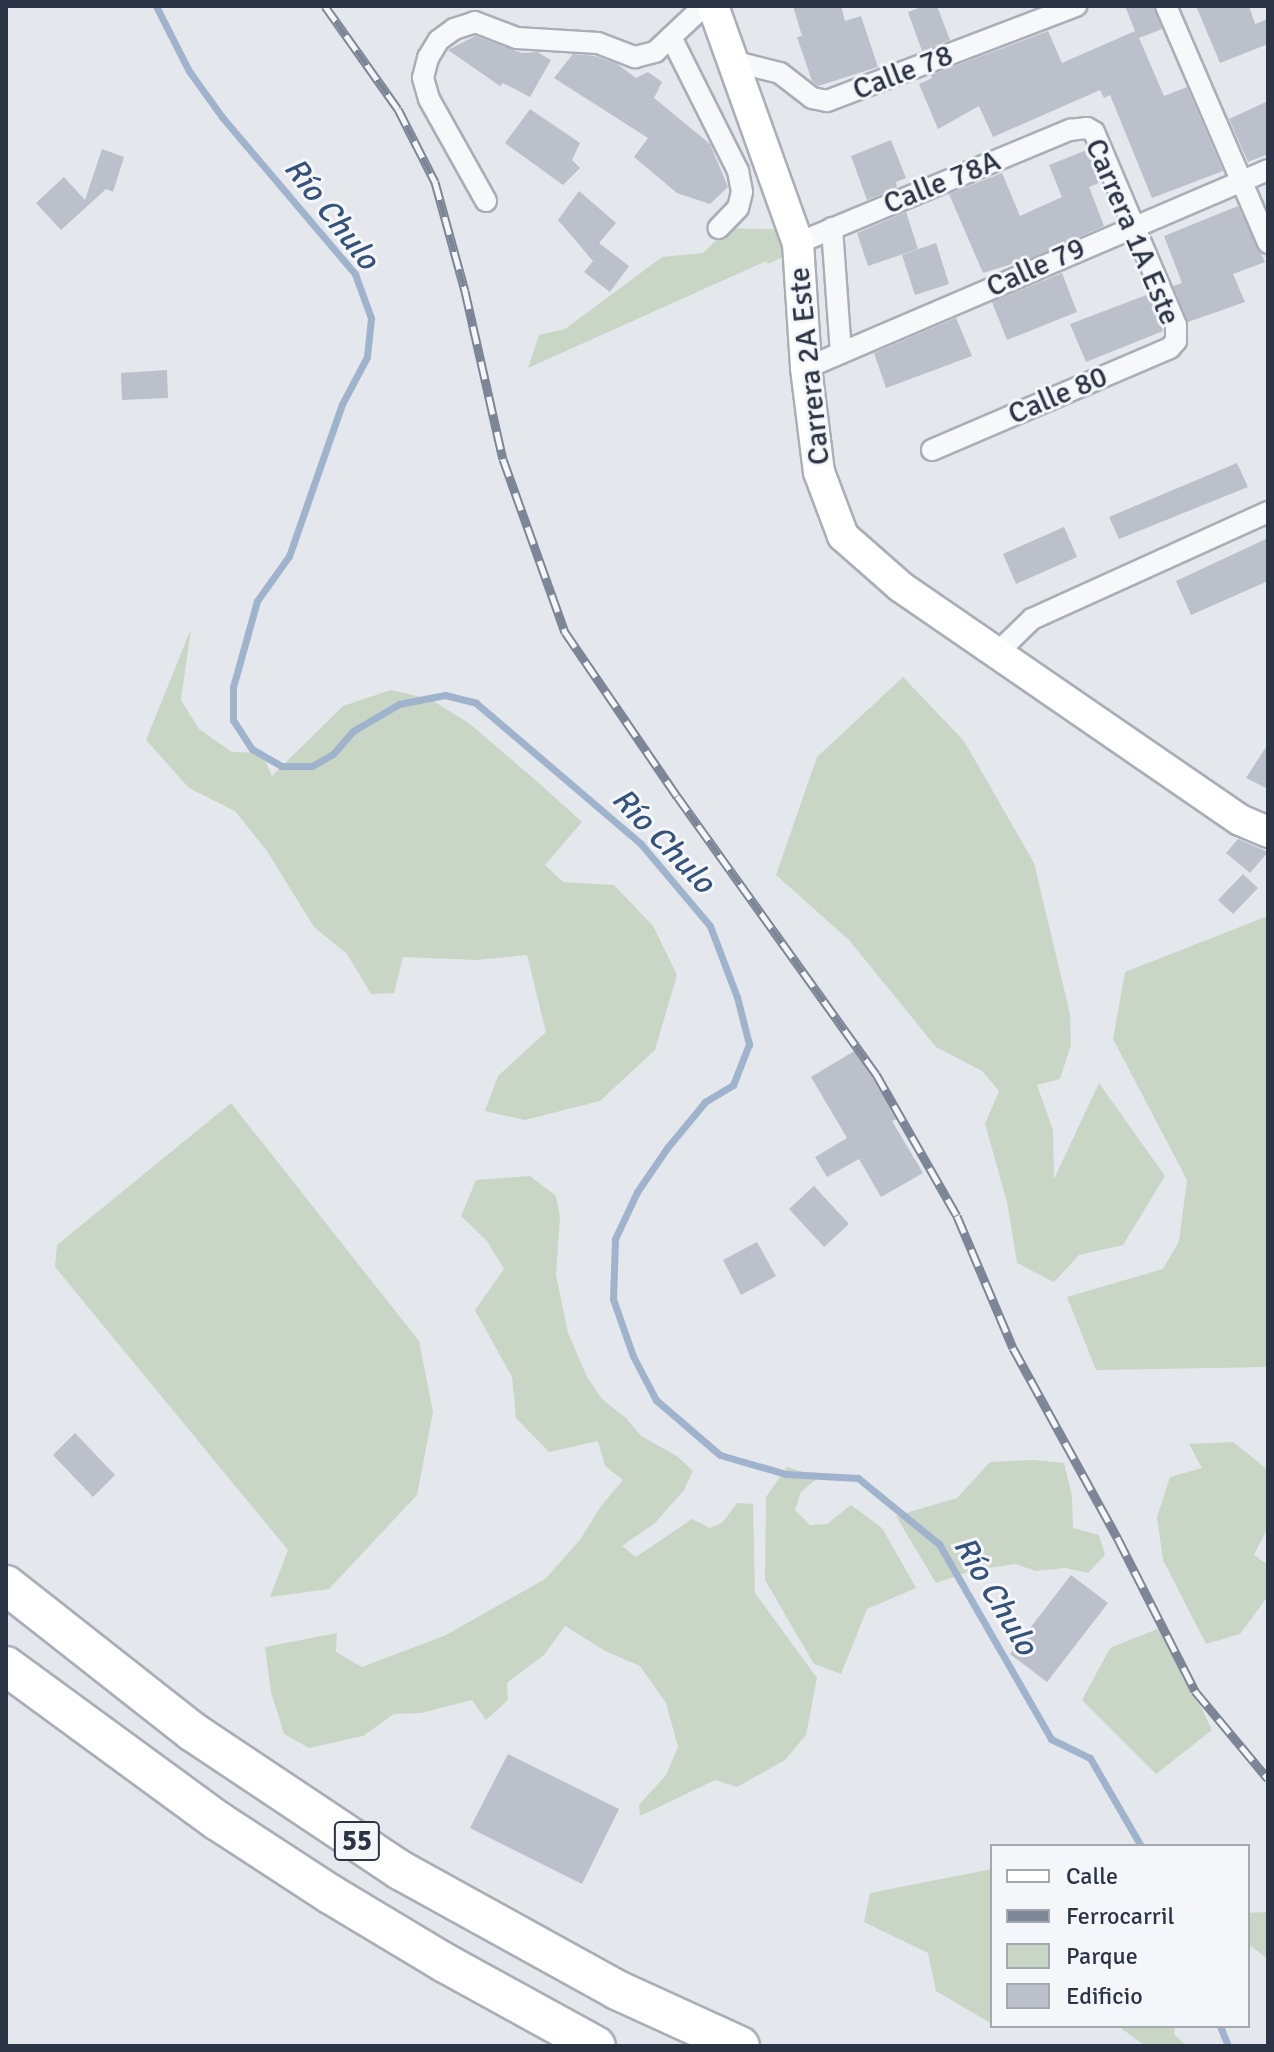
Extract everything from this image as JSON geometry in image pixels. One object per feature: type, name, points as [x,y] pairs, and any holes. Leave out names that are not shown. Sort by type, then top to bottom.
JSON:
[{"type":"highway","name":"55","points":[[6,1585],[193,1732],[400,1870],[617,1990],[740,2046]]},
{"type":"highway","name":"55","points":[[6,1666],[218,1821],[330,1894],[445,1963],[596,2046]]},
{"type":"street","points":[[486,201],[429,99],[423,78],[428,58],[439,40],[454,29],[475,22],[517,38],[598,43],[635,57],[655,52],[704,6]]},
{"type":"street","name":"Carrera 2A Este","points":[[713,6],[798,243],[806,368],[819,472],[843,536],[901,587],[1260,827]]},
{"type":"street","name":"Calle 78","points":[[732,61],[780,73],[812,98],[827,101],[1076,6]]},
{"type":"street","points":[[1166,6],[1268,243]]},
{"type":"street","points":[[671,37],[738,171],[742,192],[738,208],[719,228]]},
{"type":"street","name":"Calle 78A","points":[[798,243],[1070,130],[1087,128]]},
{"type":"street","name":"Carrera 1A Este","points":[[1087,128],[1094,132],[1176,325],[1177,336]]},
{"type":"street","name":"Calle 79","points":[[806,368],[1133,225],[1268,170]]},
{"type":"street","points":[[832,228],[841,353]]},
{"type":"street","name":"Calle 80","points":[[932,450],[1170,348],[1177,336]]},
{"type":"street","points":[[997,653],[1032,619],[1268,512]]},
{"type":"green space","points":[[729,228],[790,230],[798,250],[768,264],[766,261],[528,368],[539,335],[565,329],[662,257],[703,253]]},
{"type":"green space","points":[[191,629],[181,700],[199,729],[232,752],[262,753],[272,776],[343,706],[391,690],[430,699],[470,724],[582,822],[545,865],[563,882],[614,885],[653,926],[677,975],[655,1050],[600,1101],[525,1120],[485,1111],[498,1076],[546,1032],[527,955],[477,960],[403,957],[394,993],[371,994],[347,954],[314,927],[267,851],[235,811],[189,788],[146,740]]},
{"type":"green space","points":[[903,677],[964,741],[1034,863],[1070,1014],[1071,1045],[1060,1079],[1037,1085],[1053,1130],[1054,1179],[1099,1083],[1165,1176],[1123,1245],[1079,1255],[1054,1282],[1017,1263],[1007,1202],[985,1124],[999,1091],[982,1071],[936,1047],[849,940],[776,875],[817,757]]},
{"type":"green space","points":[[1268,916],[1268,1367],[1096,1370],[1067,1297],[1163,1269],[1179,1241],[1187,1180],[1113,1039],[1125,972]]},
{"type":"green space","points":[[231,1103],[419,1341],[433,1412],[417,1495],[329,1589],[270,1597],[288,1550],[55,1267],[57,1245]]},
{"type":"green space","points":[[530,1176],[556,1196],[560,1217],[556,1275],[568,1333],[587,1377],[602,1399],[626,1418],[641,1436],[677,1456],[693,1471],[684,1490],[655,1523],[622,1546],[636,1557],[692,1519],[710,1528],[723,1522],[737,1503],[753,1504],[755,1593],[817,1678],[806,1735],[785,1760],[737,1787],[715,1780],[640,1816],[639,1805],[666,1775],[678,1747],[666,1703],[640,1666],[607,1652],[565,1626],[544,1655],[507,1683],[508,1700],[486,1720],[472,1700],[421,1713],[394,1714],[363,1736],[309,1748],[284,1734],[271,1692],[265,1647],[337,1633],[336,1652],[362,1667],[444,1636],[545,1579],[580,1540],[601,1506],[623,1480],[605,1466],[598,1441],[549,1452],[516,1418],[512,1377],[475,1310],[504,1269],[487,1241],[461,1216],[476,1180]]},
{"type":"green space","points":[[1233,1442],[1268,1470],[1268,1527],[1254,1555],[1268,1565],[1268,1596],[1240,1634],[1206,1644],[1163,1560],[1157,1517],[1170,1477],[1202,1468],[1189,1444]]},
{"type":"green space","points":[[1033,1460],[1064,1463],[1072,1496],[1073,1528],[1099,1535],[1105,1555],[1088,1573],[1065,1568],[1036,1571],[1015,1564],[974,1570],[936,1583],[896,1516],[957,1498],[990,1462]]},
{"type":"green space","points":[[787,1467],[819,1477],[801,1492],[795,1510],[810,1525],[827,1524],[851,1505],[882,1528],[916,1588],[867,1609],[841,1674],[814,1664],[765,1580],[766,1497]]},
{"type":"green space","points":[[1162,1627],[1212,1730],[1156,1774],[1082,1700],[1110,1648]]},
{"type":"green space","points":[[990,1869],[990,2023],[936,1991],[928,1953],[864,1922],[870,1893]]},
{"type":"green space","points":[[1268,1912],[1268,1959],[1250,1946],[1250,1913]]},
{"type":"green space","points":[[1121,2028],[1175,2028],[1174,2034],[1186,2046],[1145,2046]]},
{"type":"building","points":[[793,6],[841,6],[845,21],[861,16],[878,67],[818,86],[812,81],[797,37],[802,36]]},
{"type":"building","points":[[924,6],[937,6],[950,40],[922,51],[908,12]]},
{"type":"building","points":[[1125,6],[1153,6],[1162,29],[1139,38],[1164,96],[1187,87],[1223,171],[1152,198],[1110,95],[1104,98],[1100,90],[993,137],[979,106],[938,129],[919,84],[932,78],[931,75],[1048,31],[1062,63],[1135,31]]},
{"type":"building","points":[[1196,6],[1249,6],[1255,24],[1268,19],[1268,44],[1220,63]]},
{"type":"building","points":[[475,36],[522,53],[537,52],[551,60],[530,97],[503,83],[500,86],[448,50]]},
{"type":"building","points":[[573,54],[595,56],[617,64],[636,78],[648,72],[662,82],[654,98],[710,144],[728,187],[710,204],[677,193],[634,157],[648,138],[554,78]]},
{"type":"building","points":[[1268,101],[1268,154],[1248,162],[1229,119]]},
{"type":"building","points":[[530,109],[580,143],[572,160],[580,168],[563,185],[505,143]]},
{"type":"building","points":[[891,140],[906,178],[896,182],[897,188],[867,200],[851,156]]},
{"type":"building","points":[[102,149],[124,157],[113,192],[106,189],[61,230],[36,203],[64,177],[85,200]]},
{"type":"building","points":[[1087,150],[1101,182],[1089,187],[1104,226],[1031,258],[983,273],[949,194],[1002,173],[1020,216],[1062,197],[1049,165]]},
{"type":"building","points":[[579,191],[616,223],[599,243],[629,266],[610,292],[584,272],[593,261],[558,220]]},
{"type":"building","points":[[1238,206],[1265,262],[1233,274],[1245,302],[1188,322],[1173,286],[1182,283],[1164,236]]},
{"type":"building","points":[[906,212],[918,249],[868,266],[857,233]]},
{"type":"building","points":[[936,243],[949,284],[915,295],[902,255]]},
{"type":"building","points":[[1062,273],[1077,312],[1007,340],[992,302]]},
{"type":"building","points":[[1149,294],[1163,331],[1086,362],[1070,324]]},
{"type":"building","points":[[956,318],[972,356],[886,388],[874,353]]},
{"type":"building","points":[[167,370],[168,398],[122,400],[121,373]]},
{"type":"building","points":[[1237,463],[1248,487],[1119,539],[1109,517]]},
{"type":"building","points":[[1064,527],[1077,557],[1016,584],[1003,554]]},
{"type":"building","points":[[1268,538],[1268,581],[1191,615],[1176,581]]},
{"type":"building","points":[[1268,744],[1268,789],[1246,778]]},
{"type":"building","points":[[1238,839],[1268,852],[1250,873],[1226,853]]},
{"type":"building","points":[[1243,874],[1258,888],[1233,914],[1218,900]]},
{"type":"building","points":[[856,1050],[897,1119],[892,1121],[923,1173],[881,1197],[859,1159],[827,1177],[815,1157],[847,1138],[811,1077]]},
{"type":"building","points":[[814,1186],[849,1224],[824,1247],[789,1209]]},
{"type":"building","points":[[757,1242],[776,1276],[741,1295],[723,1260]]},
{"type":"building","points":[[75,1433],[115,1475],[93,1497],[53,1455]]},
{"type":"building","points":[[1071,1575],[1108,1603],[1047,1682],[1010,1654]]},
{"type":"building","points":[[508,1754],[619,1809],[582,1884],[470,1828]]},
{"type":"waterway","name":"Río Chulo","points":[[156,6],[189,71],[222,117],[355,274],[371,318],[367,357],[342,404],[289,556],[257,601],[233,687],[233,720],[252,749],[281,766],[312,766],[333,754],[353,731],[399,704],[445,695],[476,703],[641,844],[710,926],[737,997],[749,1044],[733,1085],[705,1102],[667,1148],[637,1192],[615,1239],[613,1299],[633,1356],[656,1400],[720,1455],[786,1474],[858,1478],[939,1544],[1051,1739],[1090,1758],[1140,1844]]},
{"type":"waterway","name":"Río Chulo","points":[[1221,2028],[1228,2046]]},
{"type":"railway","points":[[325,6],[398,109],[435,182],[465,291],[503,459],[565,632],[677,796],[876,1074],[957,1216],[1013,1348],[1118,1539],[1195,1691],[1268,1779]]}]
